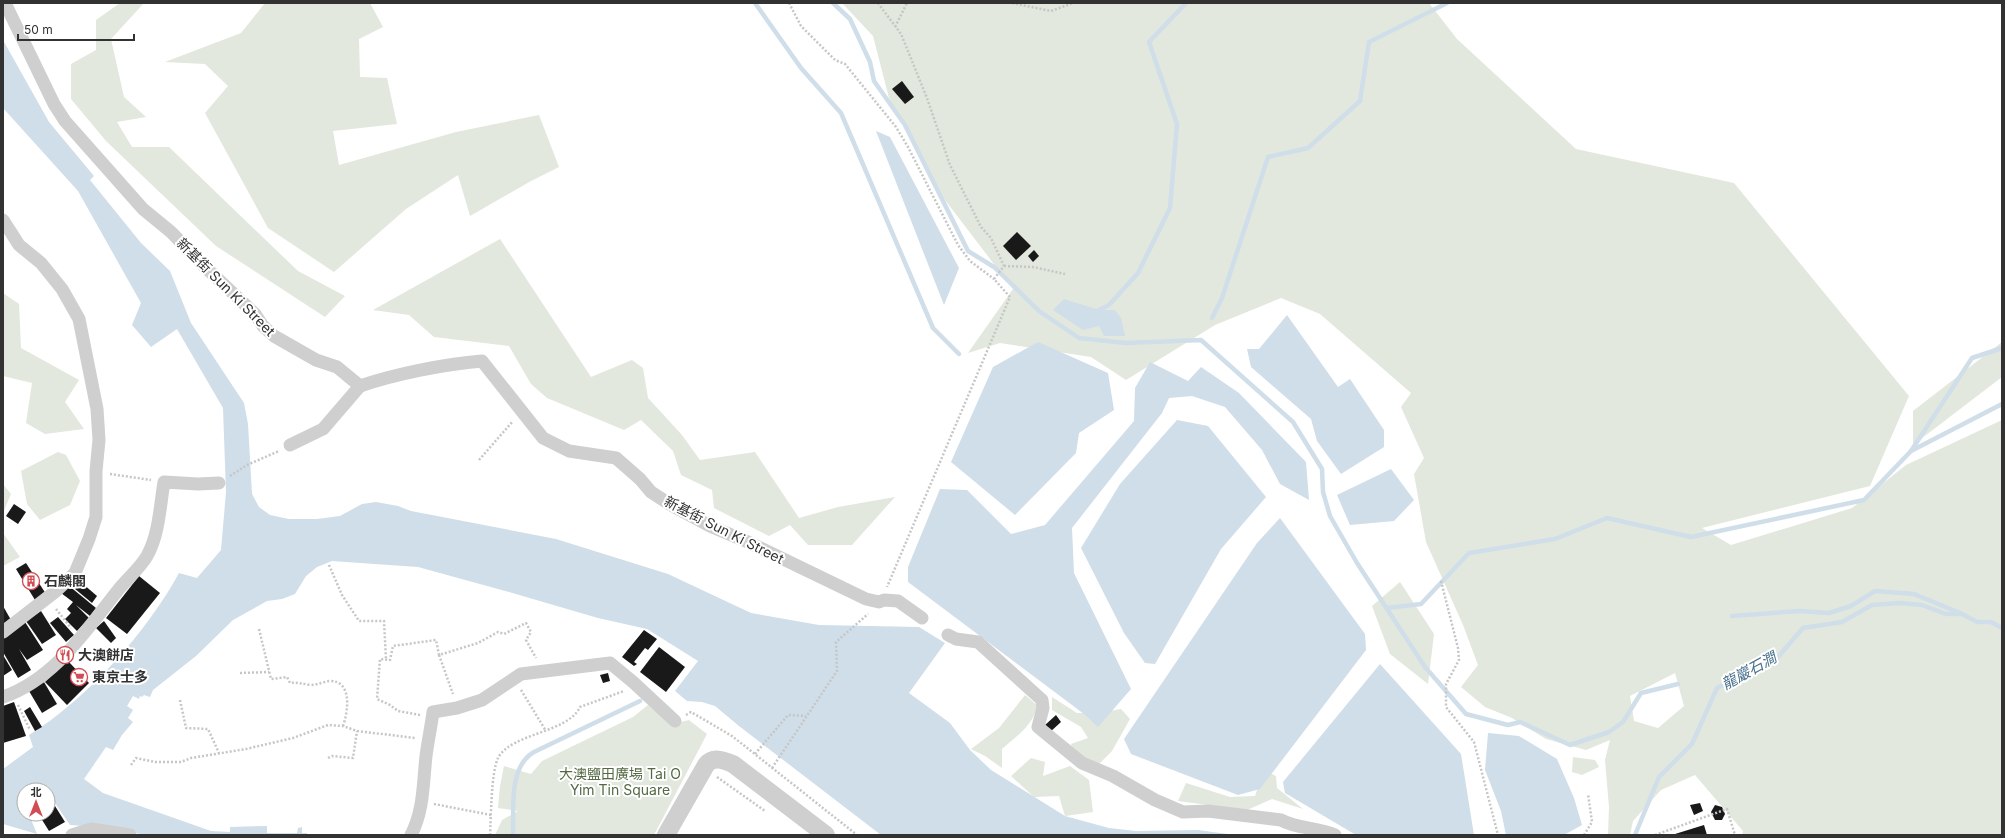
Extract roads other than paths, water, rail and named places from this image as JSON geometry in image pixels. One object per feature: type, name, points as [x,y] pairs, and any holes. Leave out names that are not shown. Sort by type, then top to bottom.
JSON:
[{"type":"street","name":"新基街 Sun Ki Street","points":[[4,3],[65,121],[144,209],[171,232],[204,266],[255,314],[268,331],[299,351],[337,367],[360,386],[377,380],[459,363],[482,361],[543,438],[569,451],[616,458],[640,479],[651,492],[710,526],[748,542],[866,599],[879,602],[884,600],[898,601],[922,618]]},
{"type":"street","points":[[3,220],[19,245],[41,263],[62,289],[79,319],[97,409],[99,440],[96,471],[96,517],[89,540],[75,573],[48,598],[3,632]]},
{"type":"street","points":[[290,445],[323,429],[360,386]]},
{"type":"street","points":[[3,697],[25,688],[43,675],[70,650],[146,557],[158,518],[164,482],[219,484]]},
{"type":"street","points":[[948,635],[956,639],[978,642],[1042,700],[1043,708],[1038,727],[1082,764],[1113,776],[1155,800],[1183,812],[1208,811],[1281,820],[1290,825],[1324,830],[1335,835]]},
{"type":"street","points":[[411,835],[417,823],[422,802],[426,754],[433,712],[457,708],[482,700],[521,674],[610,663],[638,686],[675,721]]},
{"type":"street","points":[[666,835],[706,765],[709,761],[716,759],[733,764],[826,835]]},
{"type":"street","points":[[72,835],[91,830],[125,834]]},
{"type":"waterway","points":[[755,3],[801,68],[841,113],[933,328],[959,354]]},
{"type":"waterway","points":[[833,3],[850,19],[870,62],[874,81],[905,125],[968,251],[994,267],[1039,311],[1079,338],[1126,343],[1201,340],[1293,422],[1322,469],[1323,492],[1330,516],[1357,563],[1425,667],[1466,714],[1508,725],[1520,722],[1570,745],[1609,732],[1623,722],[1641,693],[1678,684]]},
{"type":"waterway","points":[[1099,310],[1109,305],[1138,273],[1170,208],[1177,124],[1149,42],[1186,3]]},
{"type":"waterway","points":[[1212,318],[1222,298],[1268,157],[1308,148],[1360,101],[1369,42],[1447,3]]},
{"type":"waterway","points":[[1387,608],[1421,604],[1469,553],[1555,539],[1607,518],[1691,537],[1864,500],[1911,451],[1972,358],[2002,348]]},
{"type":"waterway","points":[[1911,451],[2002,404]]},
{"type":"waterway","points":[[1732,616],[1799,611],[1829,613],[1851,606],[1875,591],[1914,594],[1960,613]]},
{"type":"waterway","name":"龍巖石澗","points":[[1635,835],[1659,777],[1692,744],[1717,688],[1778,657],[1803,628],[1842,622],[1872,605],[1900,603],[1922,605],[1946,614],[1962,614],[1977,622],[1991,622],[2002,628]]},
{"type":"waterway","points":[[513,835],[514,789],[516,778],[526,759],[534,752],[640,701]]},
{"type":"place","name":"石麟閣","points":[[31,581]]},
{"type":"place","name":"大澳餅店","points":[[65,655]]},
{"type":"place","name":"東京士多","points":[[79,677]]},
{"type":"park label","name":"大澳鹽田廣場 Tai O Yim Tin Square","points":[[620,782]]}]
